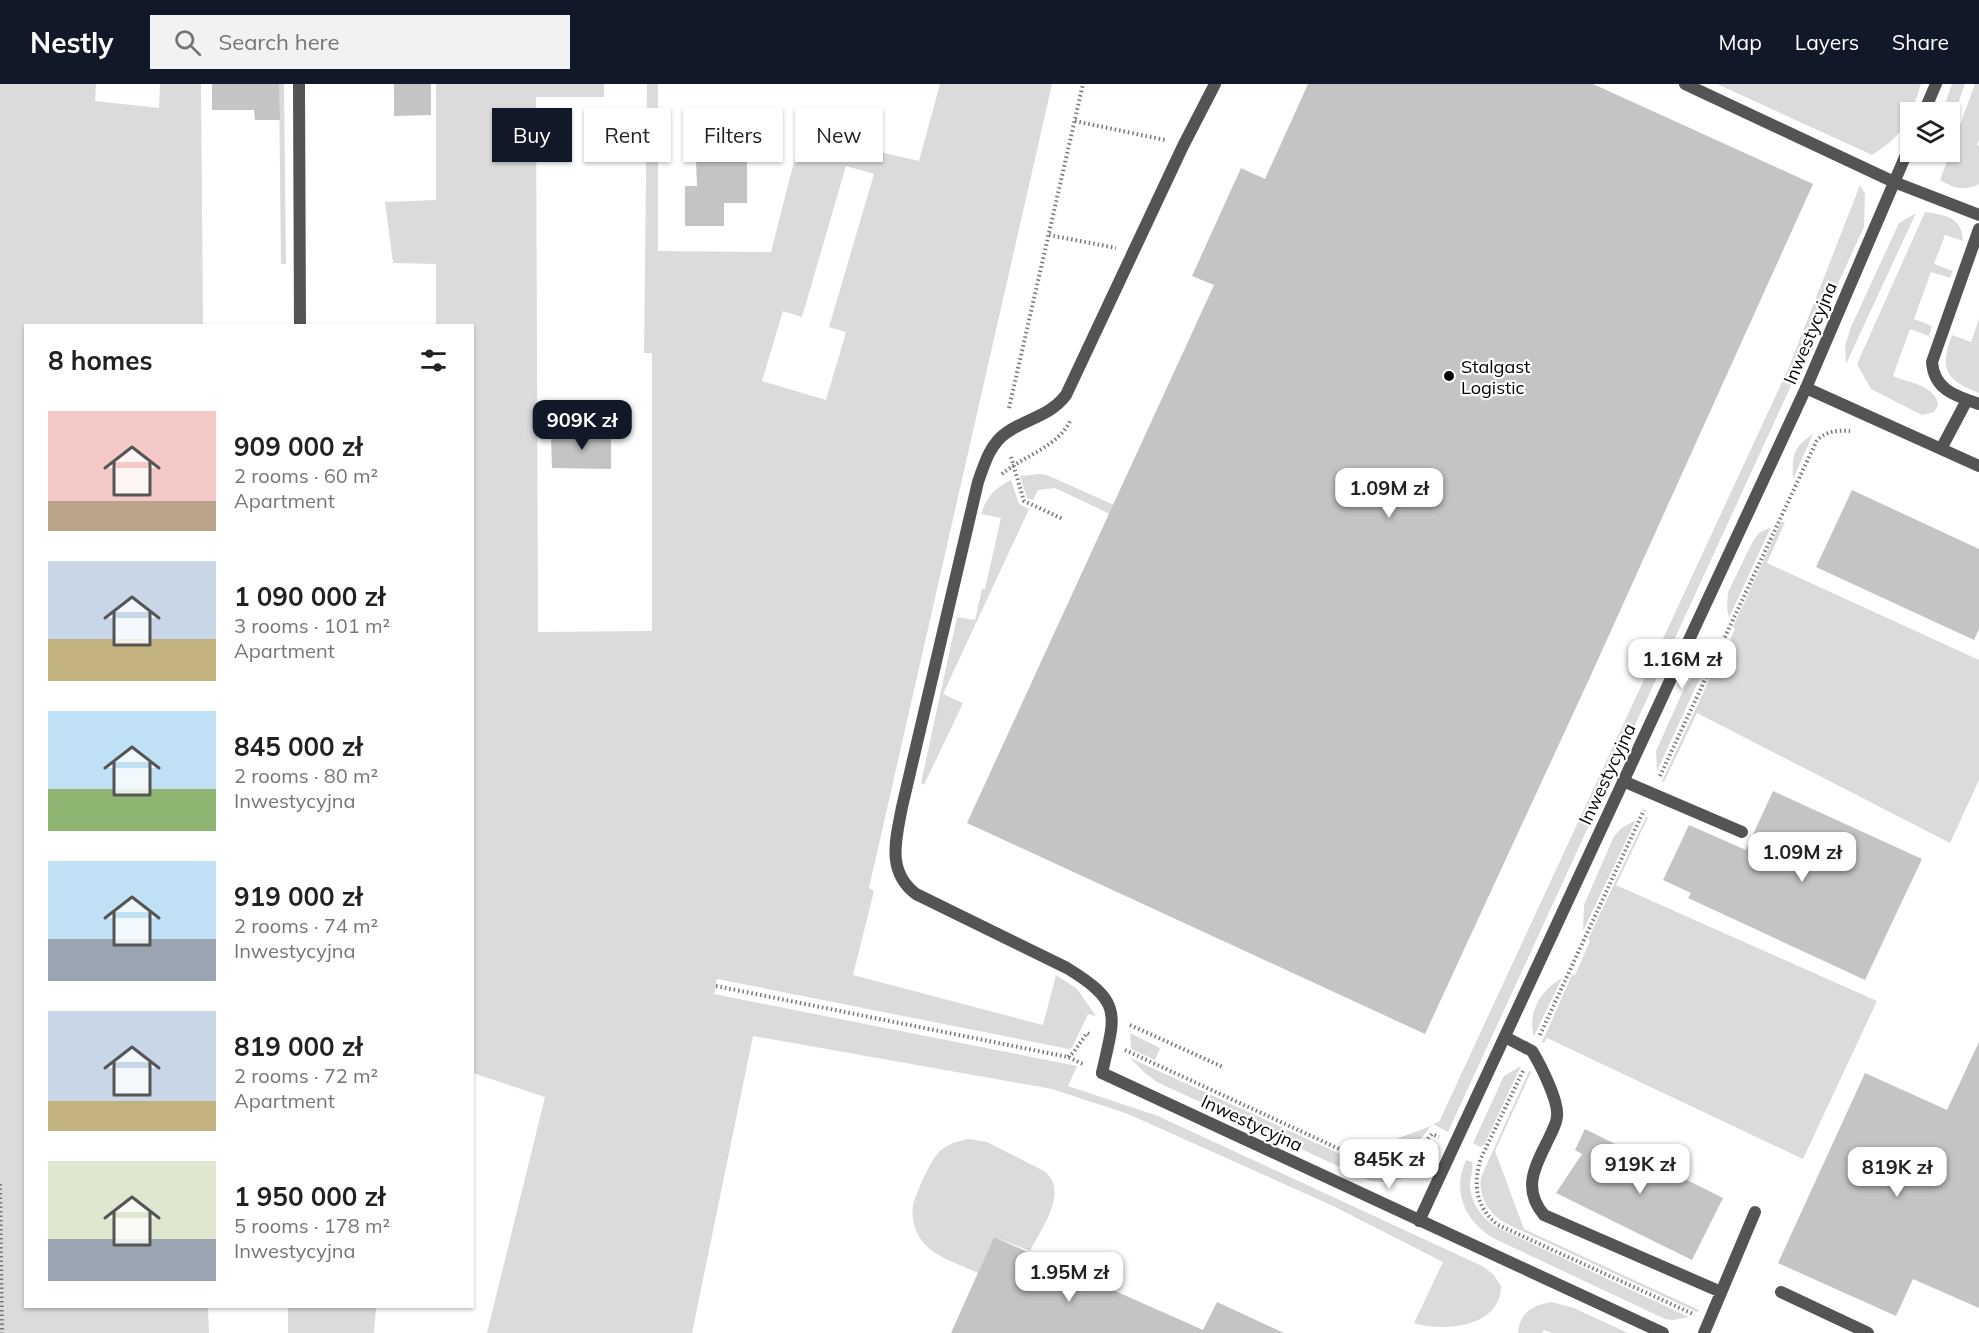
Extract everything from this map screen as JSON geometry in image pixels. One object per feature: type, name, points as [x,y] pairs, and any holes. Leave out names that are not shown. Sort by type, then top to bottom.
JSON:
[{"type":"street","points":[[299,84],[300,324]]},
{"type":"street","points":[[1109,1043],[1113,1024],[1112,1010],[1104,995],[1088,980],[916,894],[905,884],[897,869],[896,849],[902,807],[978,483],[994,446],[1006,433],[1044,414],[1058,405],[1066,395],[1183,146],[1215,84]]},
{"type":"street","points":[[1685,84],[1894,182],[1979,215]]},
{"type":"street","points":[[1928,102],[1936,84]]},
{"type":"street","name":"Inwestycyjna","points":[[1419,1221],[1806,388],[1903,162]]},
{"type":"street","points":[[1941,449],[1973,402],[1947,391],[1940,385],[1935,379],[1932,362],[1979,229]]},
{"type":"street","points":[[1806,388],[1979,466]]},
{"type":"street","points":[[1623,781],[1742,832]]},
{"type":"street","points":[[1504,1037],[1532,1051],[1556,1104],[1557,1115],[1534,1169],[1532,1194],[1544,1215],[1721,1292]]},
{"type":"street","name":"Inwestycyjna","points":[[1109,1043],[1102,1073],[1663,1333]]},
{"type":"street","points":[[1706,1327],[1755,1212]]},
{"type":"street","points":[[1781,1292],[1868,1333]]},
{"type":"path","points":[[1063,519],[1024,501],[1016,478],[1006,433],[1007,417],[1083,84]]},
{"type":"path","points":[[1075,121],[1183,146]]},
{"type":"path","points":[[1049,235],[1124,249],[1133,255]]},
{"type":"path","points":[[1706,1327],[1498,1225],[1487,1214],[1475,1190],[1476,1172],[1817,440],[1824,434],[1834,431],[1860,433]]},
{"type":"path","points":[[716,986],[1068,1057],[1074,1053],[1087,1033],[1374,1165],[1390,1165],[1408,1158],[1418,1151],[1431,1134],[1481,1158]]},
{"type":"path","points":[[1112,1018],[1223,1068]]},
{"type":"path","points":[[0,1184],[2,1333]]},
{"type":"shaded area","points":[[0,84],[96,84],[95,101],[159,108],[160,84],[201,84],[203,324],[24,324],[24,1308],[208,1308],[209,1333],[0,1333]]},
{"type":"shaded area","points":[[279,84],[284,84],[286,264],[281,264]]},
{"type":"shaded area","points":[[436,84],[604,84],[604,97],[536,97],[536,108],[492,108],[492,162],[536,162],[538,632],[652,631],[652,353],[644,353],[646,162],[658,162],[658,251],[771,252],[795,158],[795,162],[883,162],[883,153],[919,161],[940,84],[1052,84],[869,888],[874,891],[853,975],[1043,1025],[1056,975],[1077,989],[1096,1016],[1088,1014],[1072,1048],[1069,1049],[717,979],[714,994],[1077,1066],[1068,1086],[1158,1116],[1482,1266],[1493,1274],[1501,1286],[1498,1300],[1491,1311],[1481,1319],[1468,1324],[1440,1327],[1414,1323],[1443,1262],[1333,1206],[1128,1114],[1052,1089],[753,1036],[692,1333],[487,1333],[545,1097],[474,1073],[474,324],[436,324],[436,264],[393,263],[385,202],[436,200]],"holes":[[[846,166],[874,174],[829,327],[846,332],[826,400],[762,381],[783,311],[802,317]]]},
{"type":"shaded area","points":[[647,84],[658,84],[658,108],[647,108]]},
{"type":"shaded area","points":[[1717,84],[1921,84],[1915,102],[1900,102],[1900,132],[1872,155]]},
{"type":"shaded area","points":[[1952,84],[1965,84],[1959,102],[1946,102]]},
{"type":"shaded area","points":[[1975,84],[1979,84],[1979,140],[1977,145],[1979,146],[1979,184],[1969,188],[1959,188],[1940,180],[1947,162],[1960,162],[1960,125]]},
{"type":"shaded area","points":[[1860,185],[1865,194],[1864,227],[1448,1132],[1433,1124],[1439,1122],[1789,367]]},
{"type":"shaded area","points":[[1925,212],[1940,214],[1956,222],[1960,227],[1963,241],[1945,235],[1934,264],[1953,271],[1950,278],[1931,272],[1914,319],[1932,326],[1929,336],[1910,329],[1893,376],[1933,393],[1938,406],[1934,412],[1922,415],[1871,389],[1857,364]]},
{"type":"shaded area","points":[[1916,213],[1846,364],[1845,346],[1851,327],[1899,223]]},
{"type":"shaded area","points":[[1979,319],[1979,393],[1953,378],[1948,372],[1946,357],[1952,335],[1971,342]]},
{"type":"shaded area","points":[[1813,434],[1793,479],[1795,453],[1801,444]]},
{"type":"shaded area","points":[[1047,475],[1114,505],[1110,514],[1055,488],[1038,490],[1033,500],[1027,498],[1020,476]]},
{"type":"shaded area","points":[[1011,480],[1019,504],[1029,509],[943,694],[963,703],[924,785],[921,783],[957,617],[975,620],[982,589],[985,589],[1001,518],[981,514],[992,493]]},
{"type":"shaded area","points":[[1781,522],[1785,522],[1767,563],[1979,660],[1979,780],[1950,843],[1697,713],[1664,782],[1662,781],[1717,663],[1720,663],[1735,629],[1733,627]]},
{"type":"shaded area","points":[[1771,527],[1729,618],[1728,592],[1753,541],[1759,533]]},
{"type":"shaded area","points":[[1705,667],[1657,771],[1656,751],[1683,691],[1695,674]]},
{"type":"shaded area","points":[[1648,817],[1616,885],[1877,1001],[1803,1159],[1547,1038],[1544,1043],[1542,1042],[1572,975],[1575,975],[1590,941],[1588,939]]},
{"type":"shaded area","points":[[1636,820],[1583,931],[1584,905],[1614,836]]},
{"type":"shaded area","points":[[1562,978],[1534,1036],[1532,1018],[1534,1010],[1542,995]]},
{"type":"shaded area","points":[[1130,1033],[1160,1048],[1155,1060],[1131,1049]]},
{"type":"shaded area","points":[[1130,1058],[1373,1169],[1391,1170],[1403,1167],[1414,1161],[1431,1143],[1440,1148],[1426,1164],[1410,1175],[1392,1181],[1370,1181],[1157,1082]]},
{"type":"shaded area","points":[[1521,1066],[1484,1145],[1480,1147],[1473,1143],[1504,1076]]},
{"type":"shaded area","points":[[1529,1071],[1531,1072],[1495,1151],[1524,1229],[1699,1310],[1697,1312],[1505,1223],[1486,1204],[1481,1191],[1481,1177]]},
{"type":"shaded area","points":[[1431,1126],[1408,1152],[1400,1157],[1382,1161],[1358,1153]]},
{"type":"shaded area","points":[[969,1139],[987,1142],[1044,1171],[1051,1179],[1054,1189],[1051,1210],[1030,1251],[994,1237],[978,1273],[948,1260],[927,1247],[917,1233],[913,1215],[917,1194],[936,1156],[949,1145]]},
{"type":"shaded area","points":[[1466,1160],[1472,1162],[1470,1186],[1475,1203],[1481,1214],[1494,1226],[1689,1317],[1665,1319],[1495,1239],[1485,1232],[1469,1215],[1461,1195],[1460,1184]]},
{"type":"shaded area","points":[[1552,1302],[1574,1308],[1628,1333],[1552,1333],[1544,1330],[1542,1333],[1518,1333],[1521,1320],[1529,1311],[1539,1305]]},
{"type":"shaded area","points":[[288,1308],[376,1308],[374,1333],[288,1333]]},
{"type":"building","points":[[212,84],[279,84],[280,120],[255,120],[254,110],[212,110]]},
{"type":"building","points":[[394,84],[431,84],[431,115],[394,116]]},
{"type":"building","points":[[1308,84],[1593,84],[1813,184],[1591,675],[1425,1034],[967,823],[1214,285],[1192,276],[1241,168],[1265,179]]},
{"type":"building","points":[[696,162],[747,162],[747,203],[724,203],[724,226],[685,226],[685,186],[697,186]]},
{"type":"building","points":[[581,432],[611,432],[611,469],[552,468],[551,436],[581,436]]},
{"type":"building","points":[[1852,490],[1979,549],[1979,629],[1974,640],[1816,567]]},
{"type":"building","points":[[1773,791],[1922,859],[1865,980],[1688,898],[1691,893],[1663,880],[1689,825],[1746,850]]},
{"type":"building","points":[[1979,1042],[1979,1308],[1913,1279],[1896,1316],[1778,1263],[1865,1073],[1947,1110]]},
{"type":"building","points":[[1585,1129],[1723,1198],[1692,1260],[1556,1193],[1582,1154],[1575,1150]]},
{"type":"building","points":[[994,1237],[1203,1330],[1217,1302],[1284,1333],[951,1333]]},
{"type":"place","name":"Stalgast Logistic","points":[[1449,376]]}]
